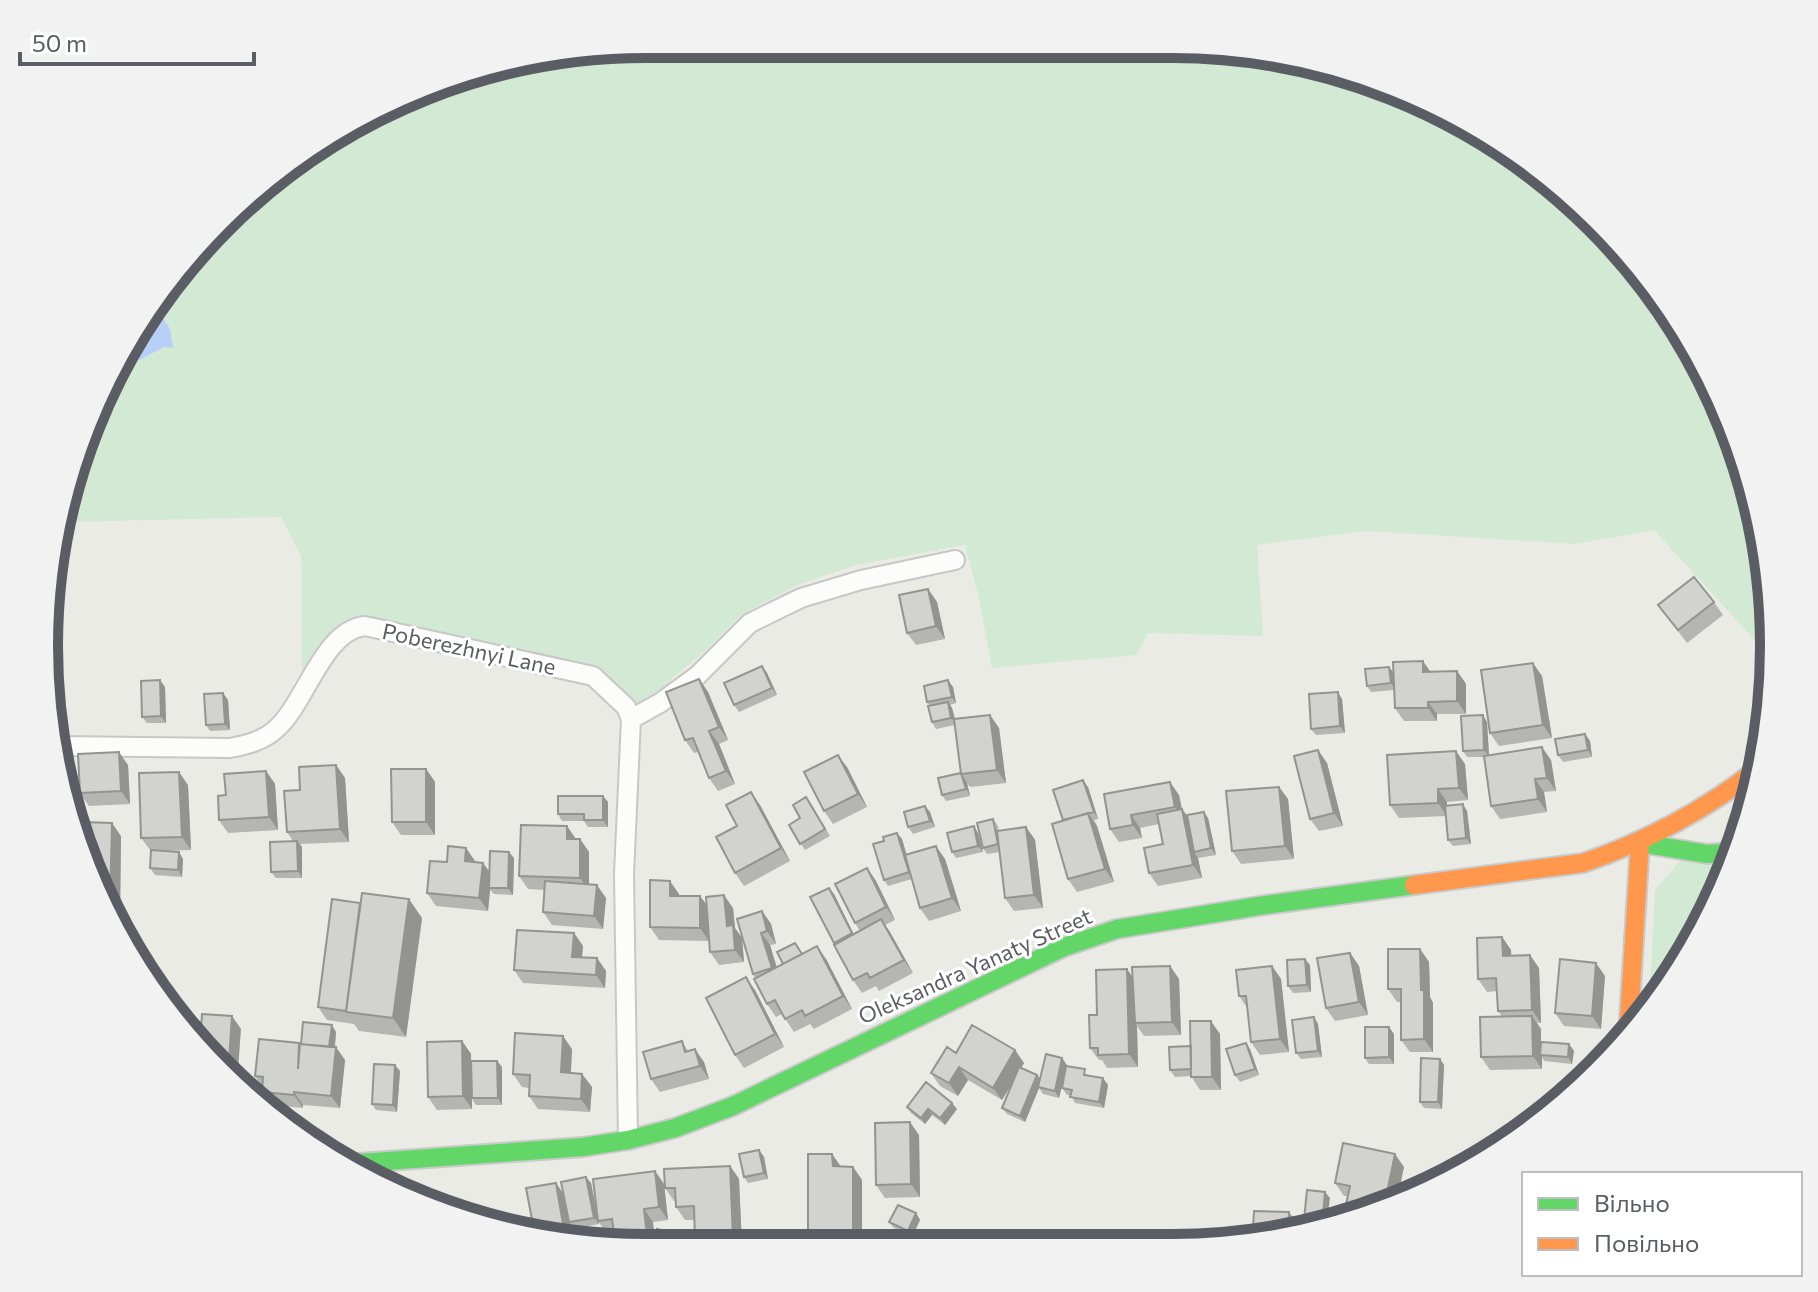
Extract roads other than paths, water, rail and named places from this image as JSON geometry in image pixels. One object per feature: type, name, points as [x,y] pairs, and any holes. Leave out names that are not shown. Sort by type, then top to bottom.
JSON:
[{"type":"street","name":"Oleksandra Yanaty Street","points":[[366,1162],[583,1147],[675,1128],[733,1106],[1064,947],[1117,929],[1265,905],[1583,863],[1640,843],[1674,826],[1745,779]]},
{"type":"street","points":[[1629,1015],[1640,843],[1707,854],[1722,853]]},
{"type":"lane","points":[[628,1140],[624,874],[631,719],[660,703],[697,676],[750,623],[801,598],[861,580],[955,560]]},
{"type":"lane","name":"Poberezhnyi Lane","points":[[67,746],[230,748],[249,745],[279,728],[344,632],[365,626],[593,676],[626,707],[631,719]]},
{"type":"water","points":[[160,314],[170,329],[173,348],[164,347],[131,362],[137,352]]}]
